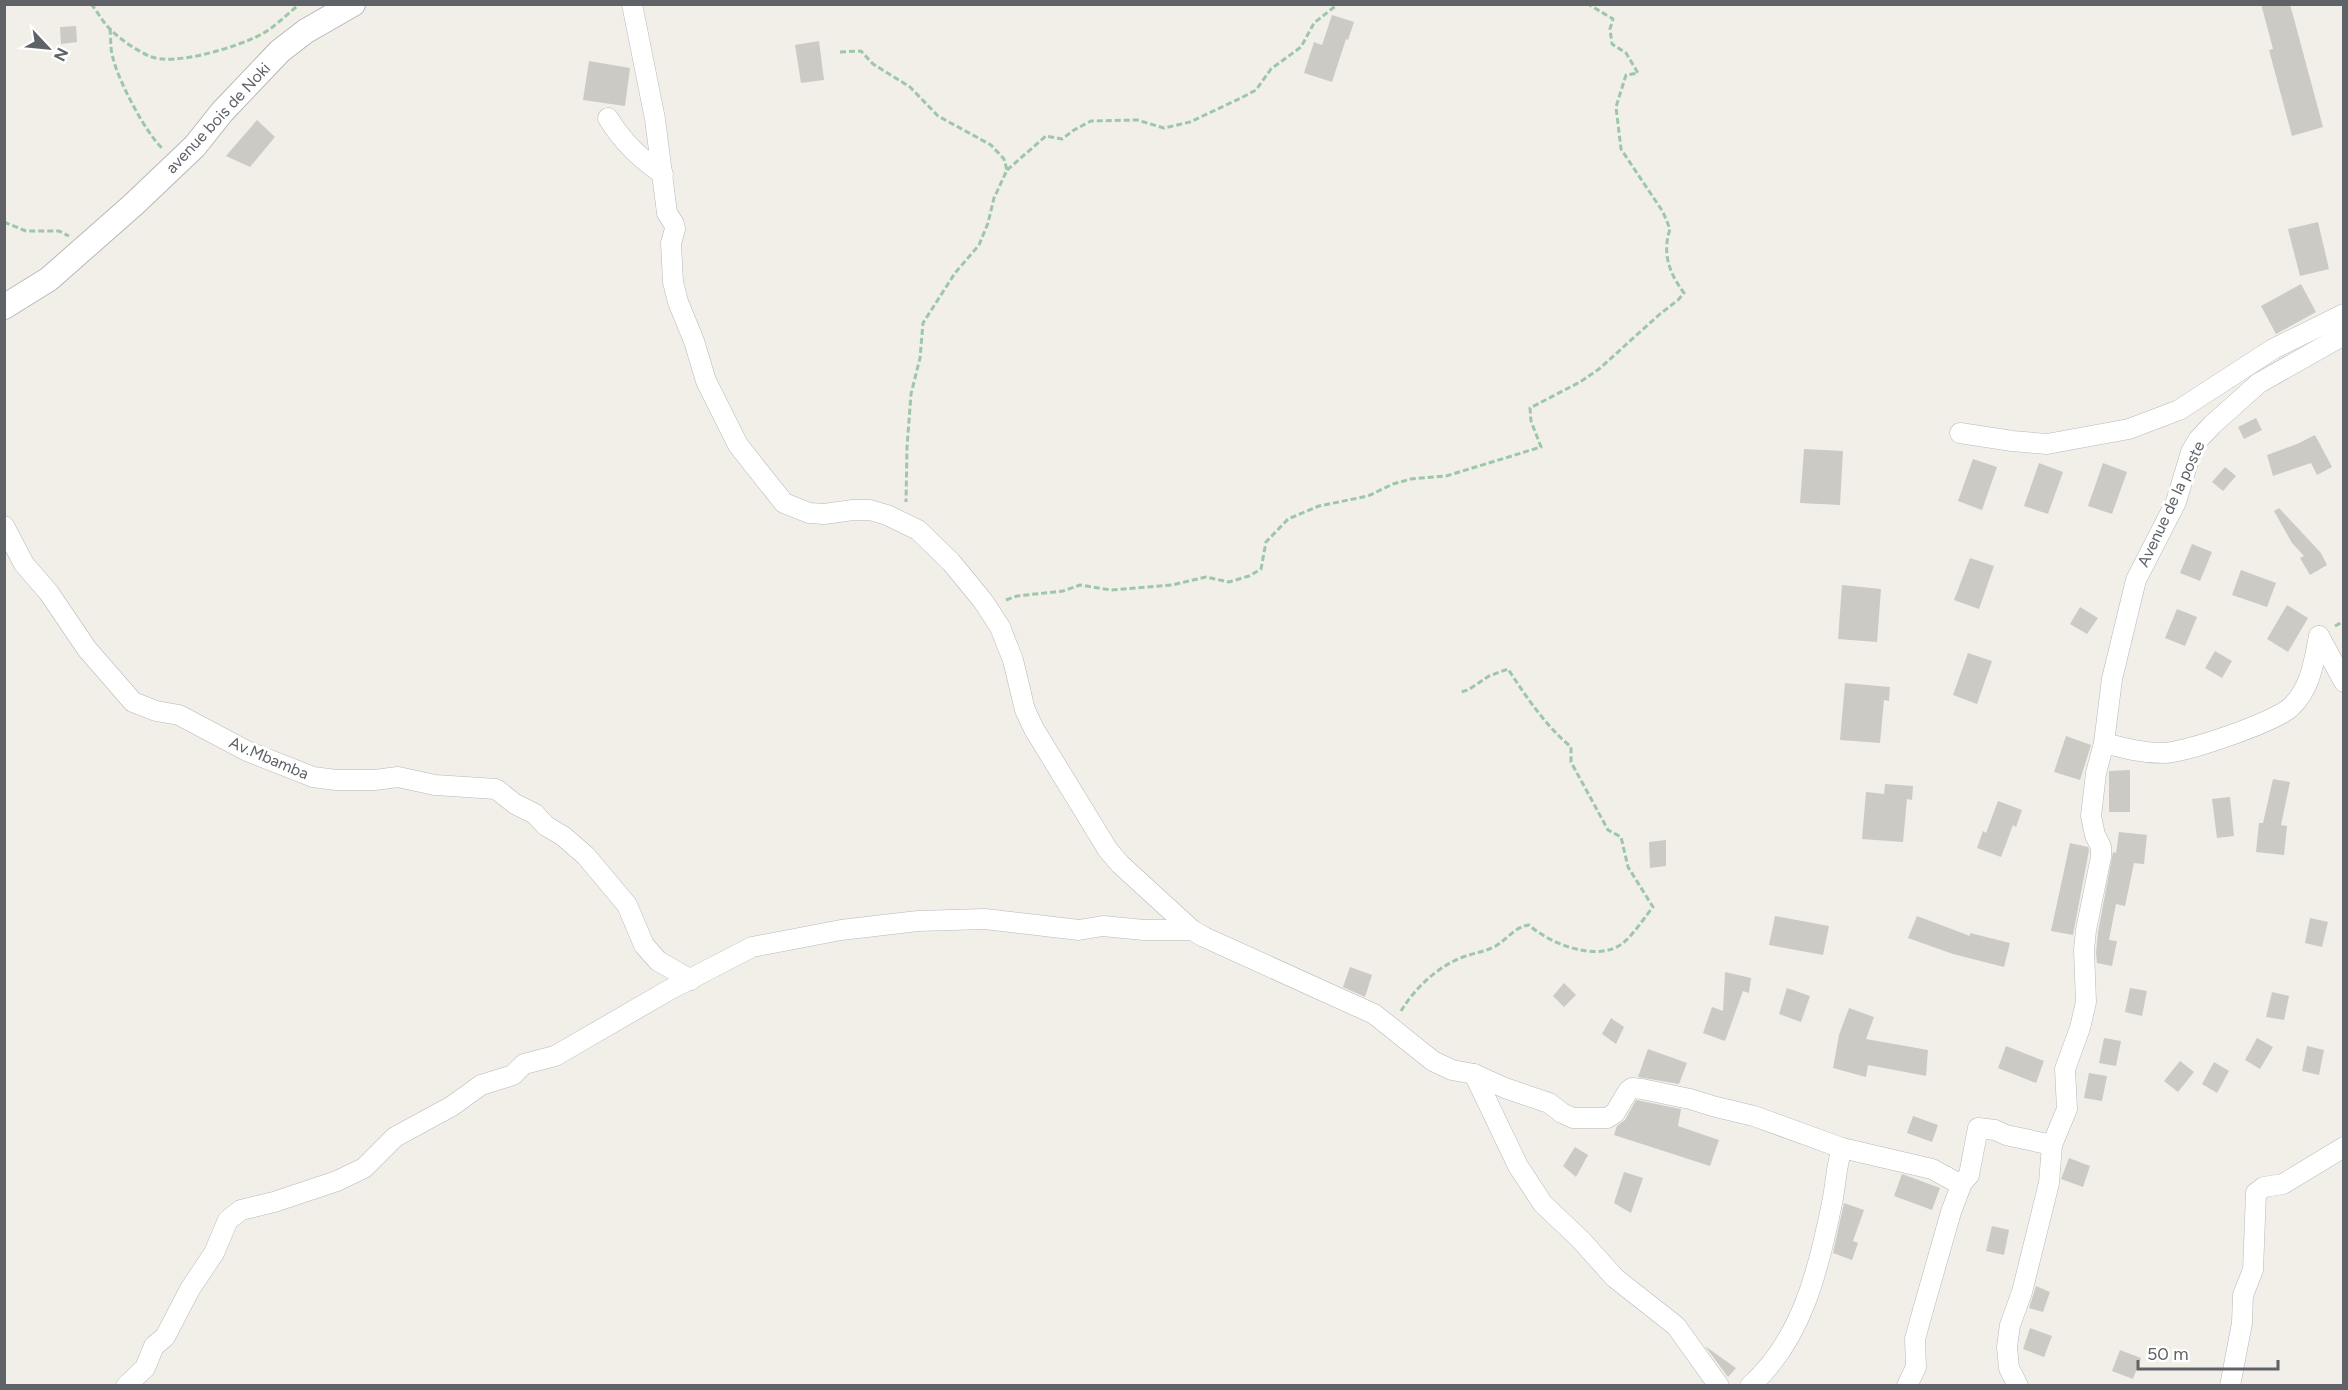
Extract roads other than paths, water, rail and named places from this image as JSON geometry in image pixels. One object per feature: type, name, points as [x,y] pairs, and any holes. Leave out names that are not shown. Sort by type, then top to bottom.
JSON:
[{"type":"street","name":"avenue bois de Noki","points":[[4,307],[49,279],[178,162],[280,51],[306,31],[353,4]]},
{"type":"street","points":[[632,4],[648,80],[667,213],[675,229],[670,243],[673,282],[706,381],[738,445],[784,503],[809,513],[870,510],[887,515],[915,528],[951,562],[1000,627],[1025,710],[1034,729],[1108,850],[1120,864],[1192,930],[1299,982],[1358,1006],[1385,1022],[1433,1060],[1452,1070],[1474,1074],[1505,1088],[1549,1103],[1573,1118],[1612,1116],[1628,1091],[1632,1088],[1642,1089],[1754,1116],[1842,1148],[1902,1164],[1932,1169],[1962,1183]]},
{"type":"street","points":[[608,118],[618,134],[641,160],[663,174]]},
{"type":"street","points":[[1960,433],[2047,444],[2128,429],[2179,410],[2273,349],[2343,314]]},
{"type":"street","name":"Avenue de la poste","points":[[2052,1145],[2065,1118],[2067,1109],[2065,1069],[2080,1028],[2086,1002],[2084,950],[2086,930],[2101,857],[2101,847],[2094,835],[2091,816],[2096,773],[2104,743],[2112,679],[2136,580],[2176,502],[2191,452],[2198,440],[2259,383],[2343,335]]},
{"type":"street","name":"Av.Mbamba","points":[[4,526],[24,564],[49,592],[87,649],[133,702],[156,711],[179,715],[247,751],[313,777],[336,780],[375,780],[398,777],[435,785],[496,789],[515,804],[535,814],[546,826],[563,836],[586,856],[627,905],[644,945],[658,961],[691,980]]},
{"type":"street","points":[[2104,743],[2134,751],[2164,753],[2239,732],[2278,716],[2291,707],[2305,688],[2312,671],[2319,636],[2343,682]]},
{"type":"street","points":[[126,1386],[145,1368],[154,1347],[165,1337],[190,1289],[214,1253],[228,1220],[241,1210],[286,1199],[338,1181],[364,1168],[394,1137],[452,1106],[481,1086],[513,1075],[524,1064],[555,1056],[669,990],[752,947],[841,930],[918,921],[985,919],[1079,930],[1103,926],[1144,930],[1192,930]]},
{"type":"street","points":[[1474,1074],[1518,1166],[1543,1204],[1581,1240],[1615,1278],[1676,1326],[1719,1386]]},
{"type":"street","points":[[1907,1386],[1916,1367],[1917,1330],[1962,1183],[1969,1175],[1978,1128],[1988,1128],[2052,1145],[2049,1183],[2022,1292],[2010,1325],[2007,1347],[2009,1368],[2018,1386]]},
{"type":"street","points":[[2229,1386],[2242,1323],[2243,1295],[2253,1270],[2256,1193],[2264,1187],[2283,1184],[2343,1147]]},
{"type":"street","points":[[1750,1386],[1772,1363],[1798,1322],[1830,1215],[1842,1148]]}]
